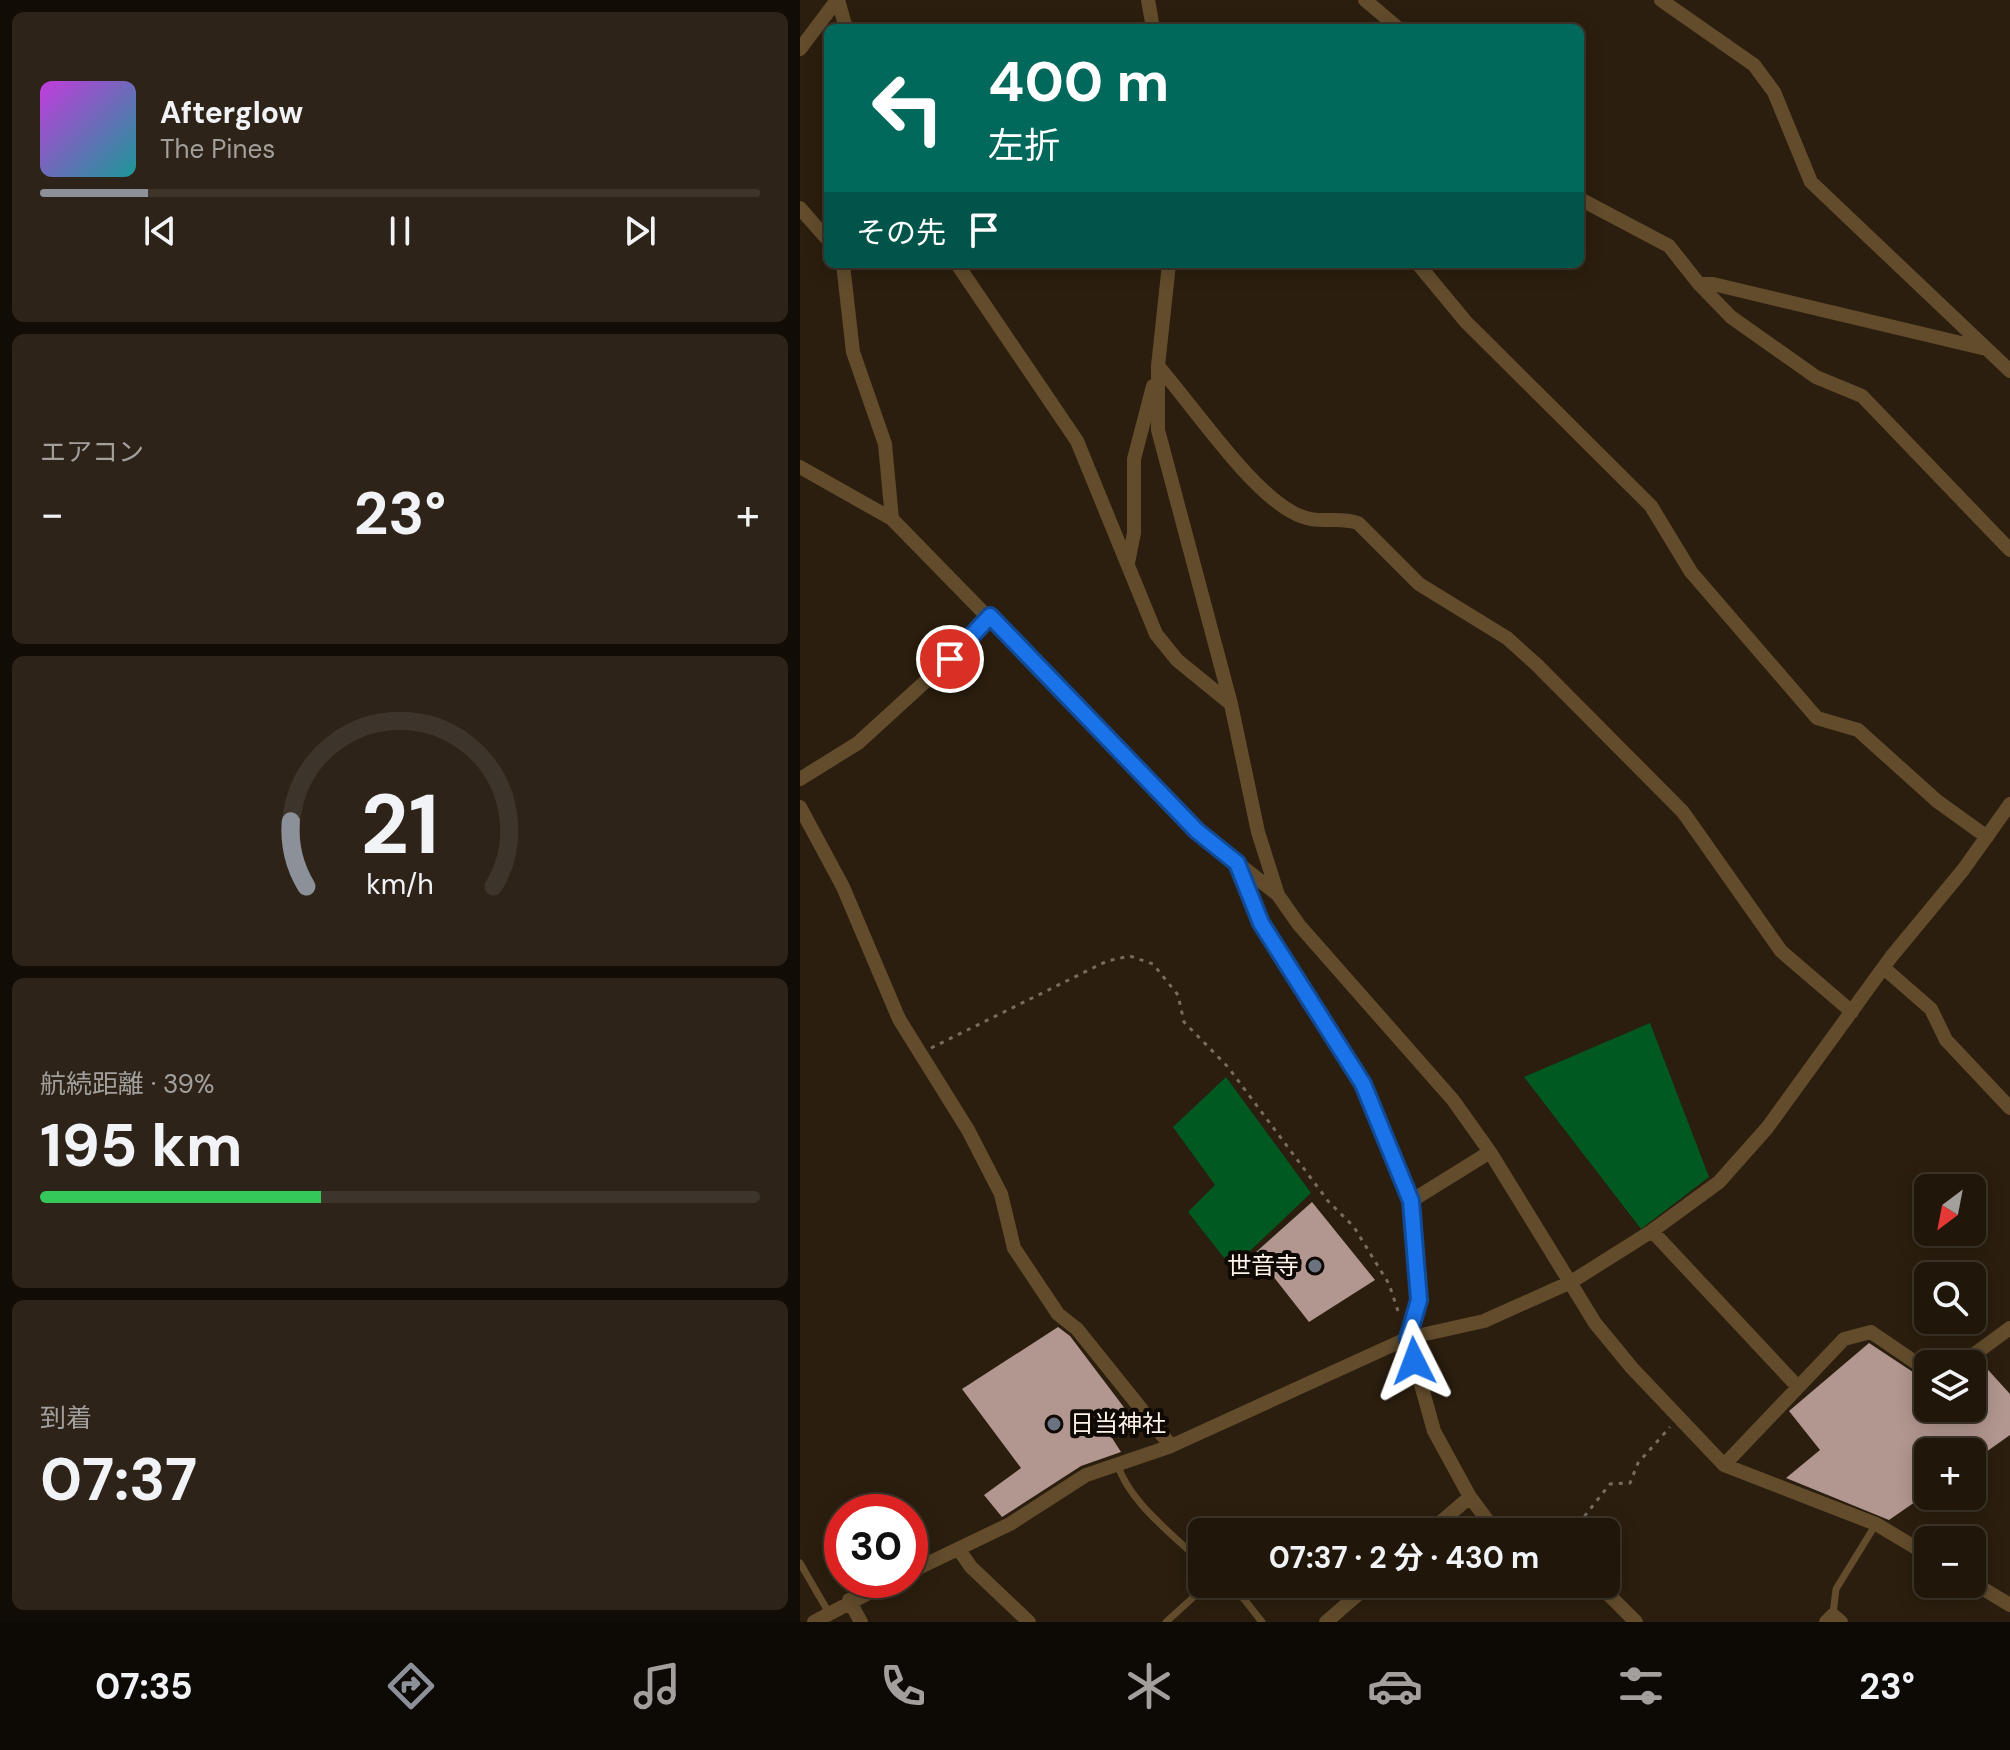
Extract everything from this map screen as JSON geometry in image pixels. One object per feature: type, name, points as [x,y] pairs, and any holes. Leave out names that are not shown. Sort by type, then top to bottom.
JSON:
[{"type":"street","points":[[838,0],[845,24]]},
{"type":"street","points":[[800,49],[838,0]]},
{"type":"street","points":[[1148,0],[1152,24]]},
{"type":"street","points":[[1365,0],[1393,24]]},
{"type":"street","points":[[1661,0],[1754,65],[1774,92],[1811,182],[2010,371]]},
{"type":"street","points":[[1584,201],[1669,246],[1731,317],[1816,377],[1862,396],[2010,550]]},
{"type":"street","points":[[800,208],[824,235]]},
{"type":"street","points":[[843,268],[853,352],[885,444],[892,519]]},
{"type":"street","points":[[960,268],[1077,441],[1156,634],[1177,660],[1231,704]]},
{"type":"street","points":[[1169,268],[1158,366],[1158,430],[1231,704],[1258,832],[1278,895]]},
{"type":"street","points":[[1421,268],[1466,322],[1651,506],[1691,572],[1817,718],[1858,730],[1937,801],[1987,837]]},
{"type":"street","points":[[1699,284],[1713,284],[1984,348]]},
{"type":"street","points":[[1128,563],[1134,533],[1134,459],[1158,366]]},
{"type":"street","points":[[1158,366],[1255,483],[1292,512],[1321,523],[1346,519],[1358,523],[1419,584],[1507,638],[1537,665],[1683,812],[1781,951],[1852,1012]]},
{"type":"street","points":[[800,467],[892,519],[1197,831],[1278,895],[1299,925],[1453,1100],[1490,1152],[1604,1334],[1724,1465],[1876,1524],[1914,1547]]},
{"type":"street","points":[[800,779],[858,743],[950,659],[990,616]]},
{"type":"street","points":[[928,1564],[1010,1524],[1086,1475],[1171,1446],[1408,1338],[1484,1321],[1571,1282],[1652,1231],[1719,1182],[1767,1128],[2010,804]]},
{"type":"street","points":[[800,807],[843,887],[895,1012],[968,1130],[1001,1194],[1014,1248],[1058,1314],[1077,1329],[1171,1446]]},
{"type":"street","points":[[1237,863],[1261,923],[1363,1084],[1411,1201],[1419,1300],[1408,1338],[1434,1431],[1470,1497],[1486,1518]]},
{"type":"street","points":[[1885,969],[1931,1009],[1946,1040],[2010,1108]]},
{"type":"street","points":[[1411,1201],[1490,1152]]},
{"type":"street","points":[[1652,1231],[1797,1386]]},
{"type":"street","points":[[1980,1350],[2010,1328]]},
{"type":"street","points":[[1724,1465],[1844,1339],[1871,1332],[1914,1361]]},
{"type":"street","points":[[1445,1518],[1470,1497]]},
{"type":"street","points":[[959,1550],[971,1567],[1029,1622]]},
{"type":"street","points":[[1986,1590],[2010,1605]]},
{"type":"street","points":[[814,1622],[853,1598]]},
{"type":"street","points":[[1326,1622],[1354,1598]]},
{"type":"street","points":[[1612,1598],[1636,1622]]},
{"type":"street","points":[[849,1600],[861,1622]]},
{"type":"lane","points":[[1117,1463],[1122,1480],[1188,1549]]},
{"type":"lane","points":[[1833,1620],[1836,1589],[1876,1524]]},
{"type":"lane","points":[[800,1563],[829,1613]]},
{"type":"lane","points":[[1166,1622],[1193,1598]]},
{"type":"lane","points":[[1243,1598],[1262,1622]]},
{"type":"path","points":[[921,1054],[1107,961],[1130,956],[1153,964],[1178,995],[1184,1022],[1228,1067],[1328,1201],[1354,1227],[1389,1284],[1408,1338]]},
{"type":"path","points":[[1583,1518],[1610,1484],[1630,1483],[1638,1463],[1679,1418]]},
{"type":"green space","points":[[1650,1023],[1709,1177],[1641,1229],[1524,1077]]},
{"type":"green space","points":[[1226,1077],[1311,1193],[1232,1268],[1188,1212],[1215,1185],[1173,1127]]},
{"type":"building","name":"世音寺","points":[[1312,1202],[1375,1280],[1309,1322],[1255,1253]]},
{"type":"building","name":"日当神社","points":[[1058,1327],[1070,1336],[1132,1418],[1107,1430],[1121,1452],[1081,1466],[1002,1517],[984,1495],[1021,1468],[962,1389]]},
{"type":"building","points":[[1869,1343],[1914,1373],[1914,1422],[1986,1422],[1986,1368],[2010,1394],[2010,1435],[1986,1452],[1986,1438],[1914,1438],[1914,1503],[1889,1520],[1786,1478],[1820,1450],[1789,1411]]},
{"type":"place","name":"世音寺","points":[[1315,1266]]},
{"type":"place","name":"日当神社","points":[[1054,1424]]},
{"type":"route","points":[[950,659],[990,616],[1197,831],[1237,863],[1261,923],[1363,1084],[1411,1201],[1419,1300],[1408,1338],[1414,1361]]}]
